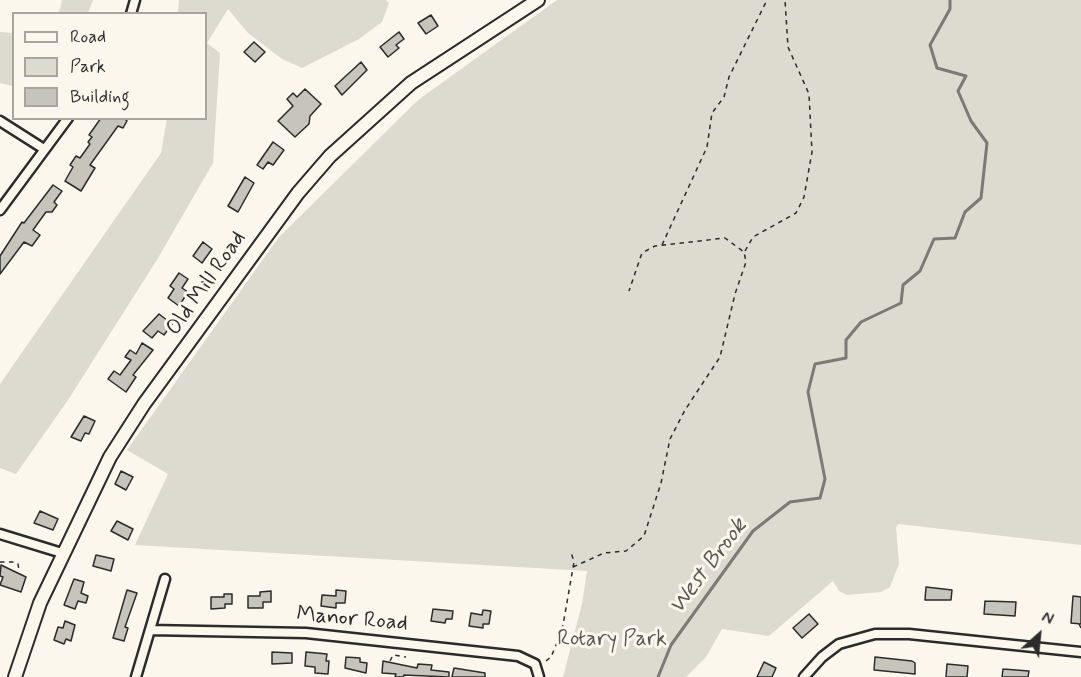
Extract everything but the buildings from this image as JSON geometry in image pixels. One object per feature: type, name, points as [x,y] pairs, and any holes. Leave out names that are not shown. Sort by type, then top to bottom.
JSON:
[{"type":"main road","name":"Old Mill Road","points":[[15,677],[28,634],[95,485],[127,430],[284,212],[319,168],[411,83],[538,0]]},
{"type":"street","points":[[0,210],[66,120]]},
{"type":"street","points":[[0,121],[44,149]]},
{"type":"street","points":[[0,534],[62,554]]},
{"type":"street","points":[[136,677],[165,579]]},
{"type":"street","name":"Manor Road","points":[[150,630],[273,631],[335,635],[518,656],[538,667]]},
{"type":"street","points":[[804,677],[839,644],[875,634],[909,634],[1081,652]]},
{"type":"street","points":[[538,667],[539,677]]},
{"type":"path","points":[[661,245],[707,147],[708,126],[712,114],[724,97],[729,77],[767,0]]},
{"type":"path","points":[[573,567],[604,553],[626,551],[644,536],[661,483],[670,439],[685,410],[720,357],[735,294],[746,262],[744,252],[753,237],[796,213],[804,196],[810,163],[809,94],[788,47],[785,0]]},
{"type":"path","points":[[629,291],[642,253],[661,245],[725,238],[744,252]]},
{"type":"path","points":[[538,667],[551,657],[562,631],[573,567],[570,552]]},
{"type":"path","points":[[0,562],[15,562],[19,570]]},
{"type":"path","points":[[1079,624],[1081,628]]},
{"type":"path","points":[[390,661],[393,655],[406,657]]},
{"type":"green space","points":[[62,0],[93,0],[88,12],[59,12]]},
{"type":"green space","points":[[179,0],[386,0],[389,3],[382,22],[359,39],[302,68],[282,59],[248,33],[228,9],[207,43],[207,12],[178,12]]},
{"type":"green space","name":"Rotary Park","points":[[557,0],[1081,0],[1081,545],[899,524],[896,527],[899,564],[890,587],[881,592],[847,595],[839,591],[833,581],[769,636],[722,629],[706,657],[686,677],[563,677],[582,604],[587,571],[135,545],[168,474],[127,450],[279,237],[418,100]]},
{"type":"green space","points":[[0,32],[12,33],[12,86],[0,83]]},
{"type":"green space","points":[[207,43],[220,53],[213,163],[158,258],[68,400],[16,474],[0,468],[0,384],[161,153],[167,120],[207,120]]},
{"type":"waterway","name":"West Brook","points":[[658,677],[671,645],[753,531],[790,502],[820,498],[825,479],[808,392],[815,364],[846,358],[846,340],[861,322],[901,303],[903,285],[920,271],[934,239],[955,238],[965,212],[981,198],[987,143],[971,121],[958,91],[966,76],[937,68],[930,45],[950,9],[950,0]]}]
